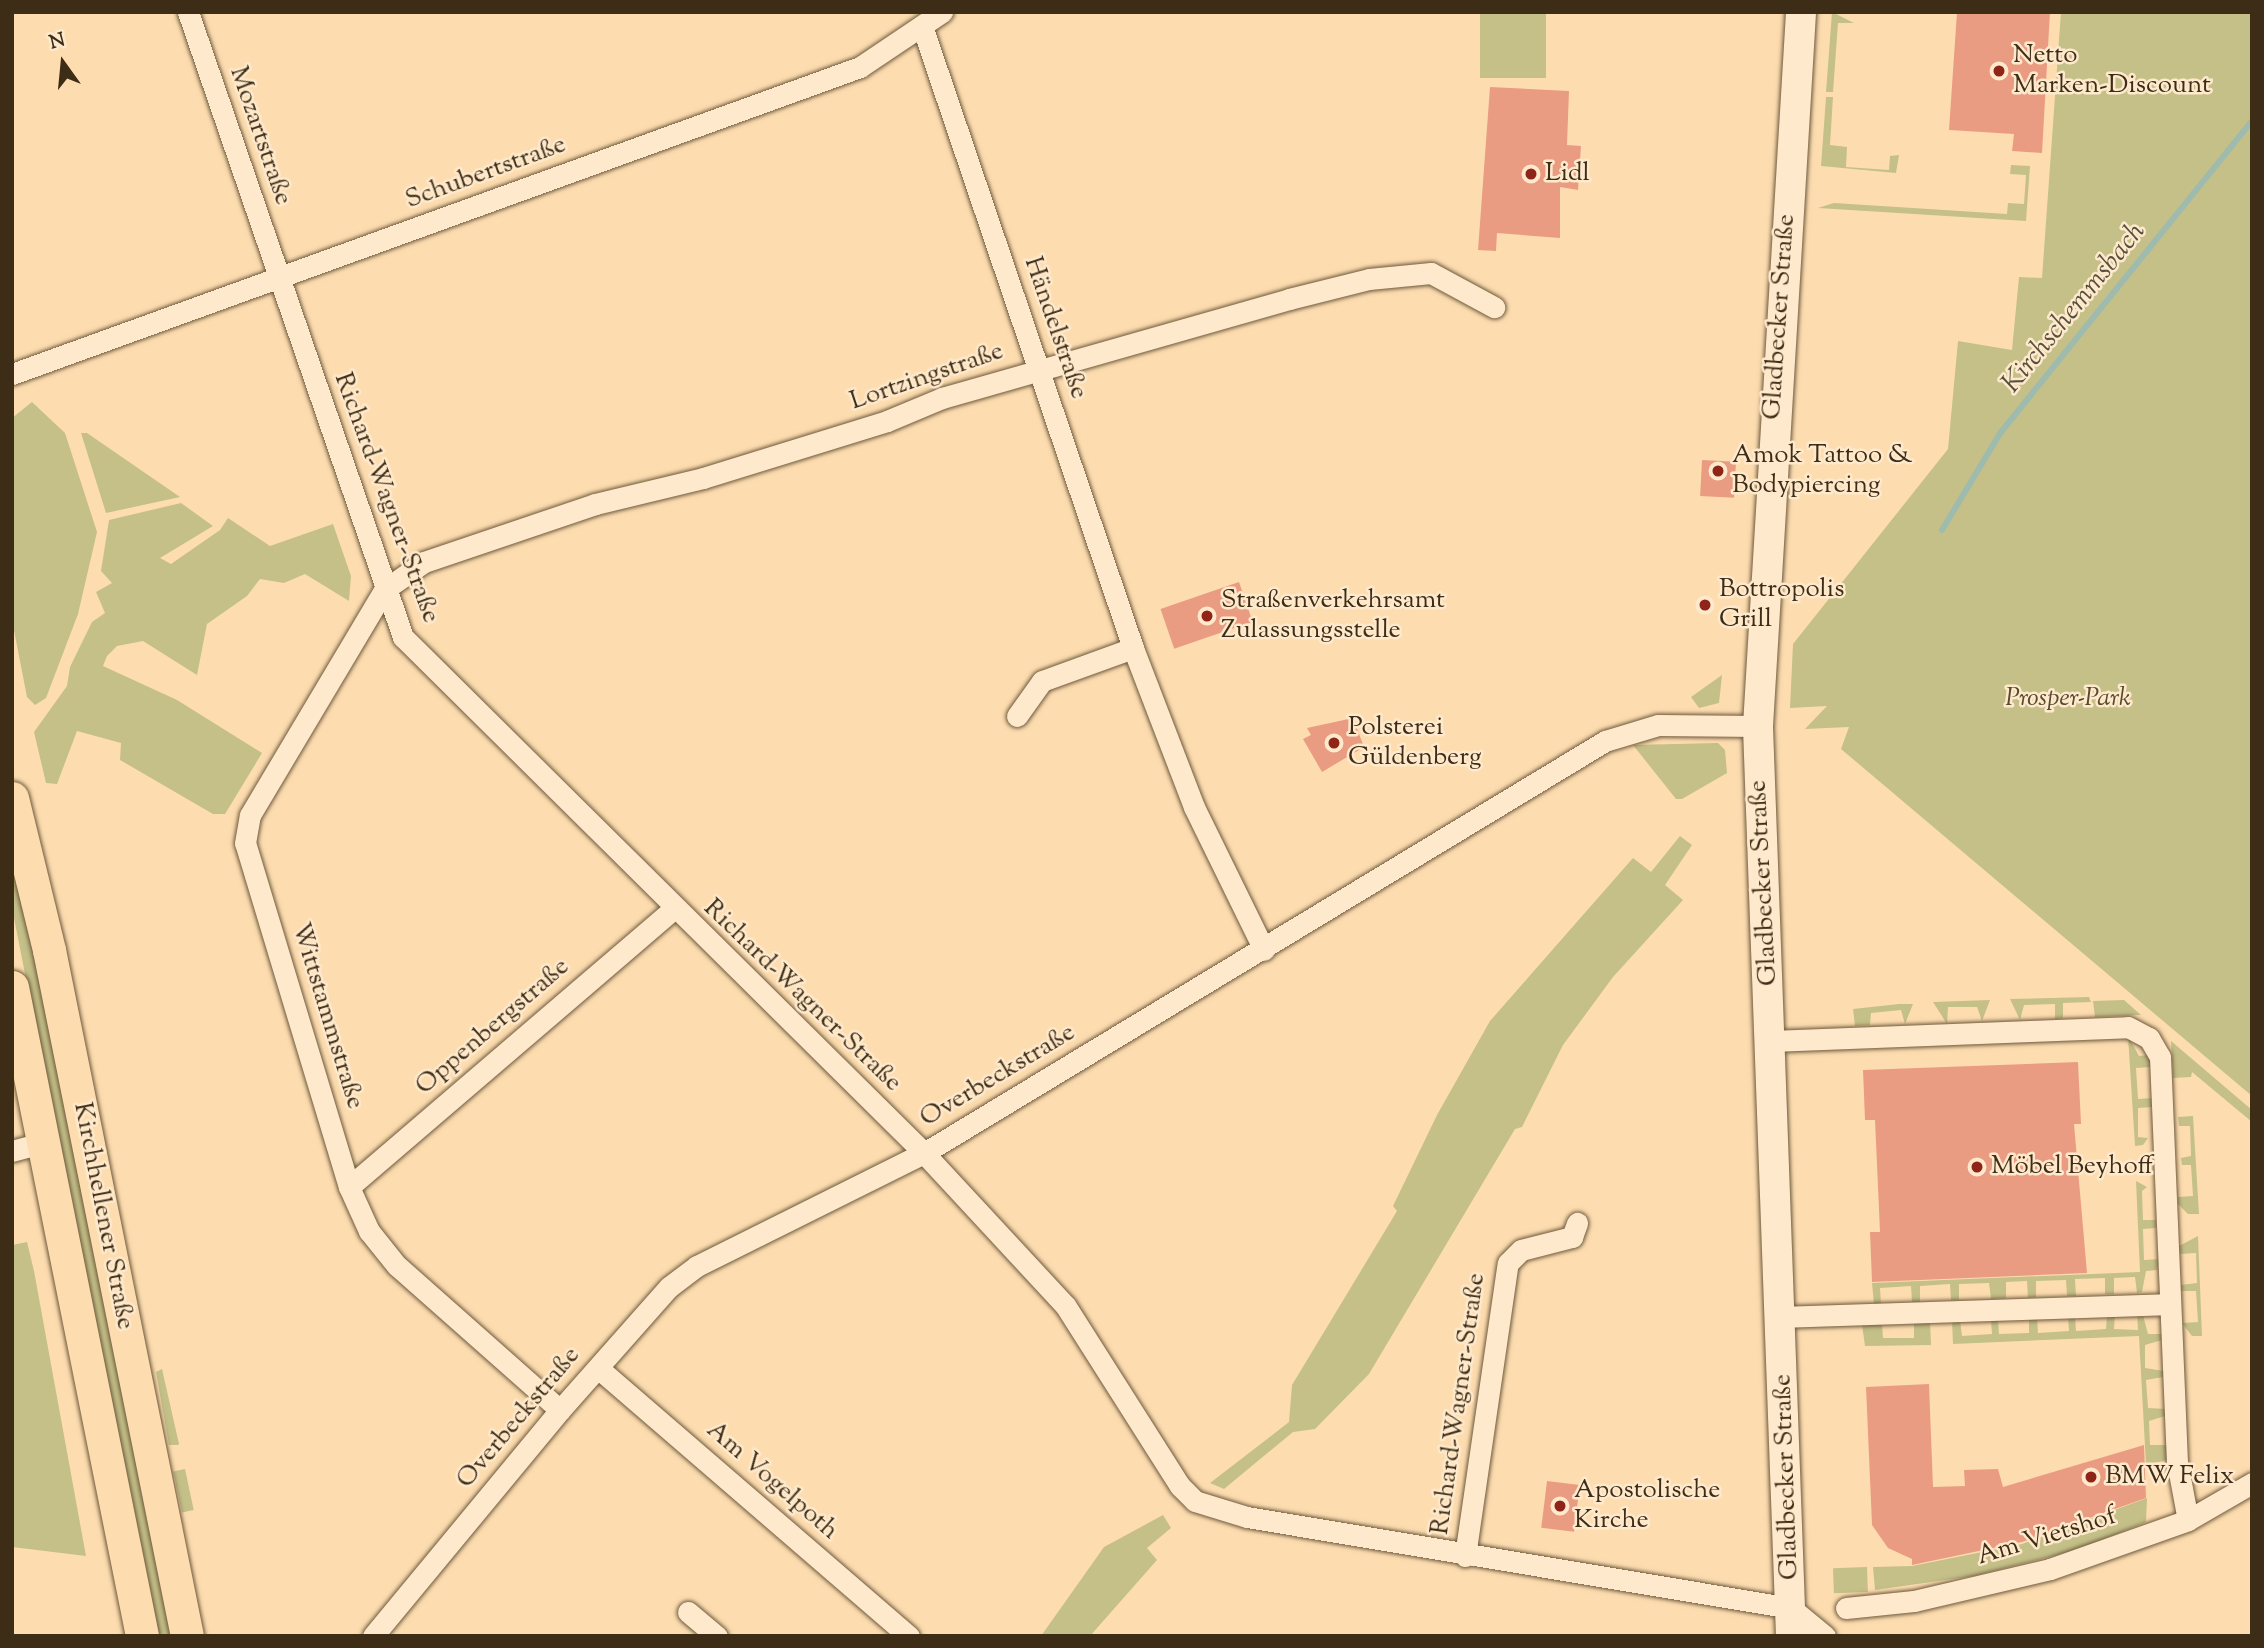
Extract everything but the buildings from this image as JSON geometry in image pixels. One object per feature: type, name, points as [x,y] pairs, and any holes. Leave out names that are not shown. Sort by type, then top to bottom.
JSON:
[{"type":"main road","name":"Gladbecker Straße","points":[[1791,1622],[1782,1317],[1758,726],[1801,12]]},
{"type":"main road","name":"Kirchhellener Straße","points":[[12,799],[49,950],[187,1636]]},
{"type":"main road","name":"Kirchhellener Straße","points":[[12,988],[142,1636]]},
{"type":"street","name":"Mozartstraße","points":[[188,12],[278,277]]},
{"type":"street","name":"Schubertstraße","points":[[12,374],[860,67],[942,12]]},
{"type":"street","name":"Händelstraße","points":[[922,26],[1133,648],[1194,807],[1264,950]]},
{"type":"street","name":"Lortzingstraße","points":[[384,590],[424,562],[582,509],[703,478],[1039,369],[1369,279],[1431,273],[1494,307]]},
{"type":"street","name":"Richard-Wagner-Straße","points":[[278,277],[384,590],[403,637],[673,909],[924,1153],[1065,1305],[1167,1470],[1195,1501],[1247,1517],[1388,1538],[1791,1622]]},
{"type":"street","name":"Schubertstraße","points":[[12,361],[37,363]]},
{"type":"street","name":"Schubertstraße","points":[[12,388],[37,363]]},
{"type":"street","name":"Wittstammstraße","points":[[384,590],[244,827],[349,1187],[369,1231],[397,1266],[560,1410]]},
{"type":"street","points":[[1017,716],[1042,681],[1133,648]]},
{"type":"street","name":"Overbeckstraße","points":[[373,1636],[560,1410],[669,1287],[696,1266],[924,1153],[1264,950],[1605,741],[1658,724],[1758,726]]},
{"type":"street","name":"Oppenbergstraße","points":[[349,1187],[673,909]]},
{"type":"street","points":[[1771,1041],[2128,1027],[2149,1038],[2160,1057],[2177,1462],[2188,1520]]},
{"type":"street","name":"Kirchhellener Straße","points":[[12,1151],[45,1142]]},
{"type":"street","name":"Richard-Wagner-Straße","points":[[1465,1556],[1508,1263],[1521,1250],[1573,1237],[1577,1223]]},
{"type":"street","points":[[1782,1317],[2170,1304]]},
{"type":"street","name":"Am Vogelpoth","points":[[598,1368],[904,1634]]},
{"type":"street","name":"Am Vietshof","points":[[1846,1608],[1914,1601],[2037,1573],[2188,1520],[2252,1483]]},
{"type":"street","points":[[688,1612],[717,1636]]},
{"type":"street","points":[[1791,1622],[1825,1636]]},
{"type":"green space","points":[[1480,12],[1546,12],[1546,78],[1480,78]]},
{"type":"green space","points":[[1832,12],[1854,23],[1838,23],[1833,92],[1826,92]]},
{"type":"green space","name":"Prosper-Park","points":[[2061,12],[2252,12],[2252,1096],[1841,749],[1849,727],[1805,729],[1827,706],[1790,708],[1793,644],[1948,449],[1958,341],[2012,350],[2019,277],[2042,278]]},
{"type":"green space","points":[[1826,97],[1833,97],[1830,145],[1847,147],[1846,167],[1889,170],[1890,156],[1899,155],[1896,173],[1821,166]]},
{"type":"green space","points":[[2011,165],[2030,166],[2026,221],[1818,208],[1834,203],[2007,214],[2008,203],[2024,204],[2026,175],[2010,174]]},
{"type":"green space","points":[[32,402],[65,433],[97,532],[78,614],[46,698],[35,705],[27,697],[12,620],[12,418]]},
{"type":"green space","points":[[81,433],[87,433],[180,497],[106,513]]},
{"type":"green space","points":[[181,503],[213,526],[160,558],[171,564],[220,530],[228,518],[270,546],[333,524],[351,576],[349,601],[305,574],[284,583],[260,579],[247,596],[207,624],[197,675],[143,641],[117,646],[107,656],[103,666],[177,700],[262,753],[225,814],[213,814],[120,760],[121,743],[77,731],[57,784],[46,783],[34,732],[67,686],[70,667],[92,622],[105,613],[96,592],[112,583],[101,571],[109,520]]},
{"type":"green space","points":[[1722,675],[1719,703],[1699,708],[1691,697]]},
{"type":"green space","points":[[1718,743],[1725,750],[1727,773],[1682,799],[1676,799],[1633,745]]},
{"type":"green space","points":[[1680,836],[1692,845],[1665,885],[1683,900],[1613,977],[1563,1045],[1522,1127],[1515,1129],[1369,1374],[1315,1429],[1293,1432],[1224,1489],[1210,1483],[1289,1422],[1292,1385],[1397,1211],[1393,1206],[1437,1115],[1490,1021],[1633,858],[1651,872]]},
{"type":"green space","points":[[12,857],[27,914],[172,1636],[156,1636],[12,908]]},
{"type":"green space","points":[[2089,997],[2091,1002],[2063,1003],[2063,1018],[2055,1019],[2055,1004],[2024,1005],[2020,1020],[2010,999]]},
{"type":"green space","points":[[1990,1000],[1982,1021],[1977,1007],[1948,1007],[1947,1024],[1933,1002]]},
{"type":"green space","points":[[2124,1000],[2141,1015],[2095,1017],[2093,1001]]},
{"type":"green space","points":[[1913,1004],[1905,1024],[1901,1010],[1871,1013],[1870,1025],[1855,1026],[1853,1009]]},
{"type":"green space","points":[[2128,1036],[2139,1056],[2151,1055],[2151,1067],[2136,1068],[2138,1099],[2153,1098],[2153,1107],[2138,1108],[2138,1137],[2148,1138],[2143,1145],[2135,1146]]},
{"type":"green space","points":[[2171,1041],[2252,1110],[2252,1122],[2192,1072],[2191,1077],[2173,1078]]},
{"type":"green space","points":[[2193,1116],[2199,1214],[2188,1214],[2178,1204],[2178,1197],[2193,1196],[2191,1165],[2182,1165],[2181,1158],[2191,1156],[2190,1126],[2179,1126],[2178,1117]]},
{"type":"green space","points":[[2136,1181],[2147,1187],[2142,1191],[2143,1220],[2156,1220],[2156,1228],[2143,1229],[2144,1260],[2160,1259],[2157,1270],[2146,1271],[2142,1292],[2137,1293],[2135,1277],[2114,1278],[2114,1294],[2105,1294],[2105,1278],[2075,1279],[2076,1296],[2067,1296],[2066,1280],[2036,1281],[2036,1297],[2028,1298],[2027,1281],[2006,1282],[2006,1298],[1991,1299],[1989,1283],[1959,1284],[1959,1300],[1951,1300],[1950,1284],[1920,1286],[1920,1302],[1912,1302],[1911,1286],[1880,1288],[1881,1304],[1874,1304],[1872,1283],[2140,1272]]},
{"type":"green space","points":[[2198,1236],[2202,1336],[2192,1336],[2182,1323],[2198,1322],[2196,1291],[2181,1291],[2181,1285],[2197,1283],[2196,1253],[2180,1254],[2179,1246]]},
{"type":"green space","points":[[27,1242],[86,1556],[12,1547],[12,1245]]},
{"type":"green space","points":[[2137,1313],[2143,1315],[2148,1334],[2162,1334],[2162,1340],[2145,1345],[2145,1368],[2164,1371],[2163,1377],[2146,1380],[2148,1408],[2166,1409],[2165,1416],[2149,1421],[2150,1445],[2167,1445],[2167,1460],[2146,1465],[2139,1336],[1953,1344],[1952,1320],[1960,1320],[1962,1336],[1992,1334],[1991,1320],[1998,1320],[1999,1334],[2029,1333],[2029,1318],[2037,1317],[2038,1333],[2069,1331],[2068,1316],[2075,1316],[2076,1331],[2106,1329],[2107,1314],[2115,1314],[2114,1329],[2138,1330]]},
{"type":"green space","points":[[1930,1321],[1931,1345],[1865,1346],[1862,1325],[1882,1324],[1883,1338],[1914,1338],[1914,1323]]},
{"type":"green space","points":[[162,1369],[178,1445],[169,1445],[156,1372]]},
{"type":"green space","points":[[185,1469],[194,1510],[182,1513],[173,1471]]},
{"type":"green space","points":[[2147,1498],[2146,1522],[2077,1550],[1973,1576],[1875,1590],[1873,1567],[1912,1566],[2022,1544]]},
{"type":"green space","points":[[1163,1515],[1171,1528],[1147,1548],[1157,1560],[1090,1636],[1041,1636],[1104,1547]]},
{"type":"green space","points":[[1867,1567],[1868,1592],[1834,1593],[1833,1568]]},
{"type":"waterway","name":"Kirchschemmsbach","points":[[1942,530],[2001,432],[2252,121]]},
{"type":"place","name":"Netto Marken-Discount","points":[[1999,71]]},
{"type":"place","name":"Lidl","points":[[1531,174]]},
{"type":"place","name":"Amok Tattoo & Bodypiercing","points":[[1718,471]]},
{"type":"place","name":"Bottropolis Grill","points":[[1705,605]]},
{"type":"place","name":"Straßenverkehrsamt Zulassungsstelle","points":[[1207,616]]},
{"type":"place","name":"Polsterei Güldenberg","points":[[1334,743]]},
{"type":"place","name":"Möbel Beyhoff","points":[[1977,1167]]},
{"type":"place","name":"BMW Felix","points":[[2091,1477]]},
{"type":"place","name":"Apostolische Kirche","points":[[1560,1506]]}]
